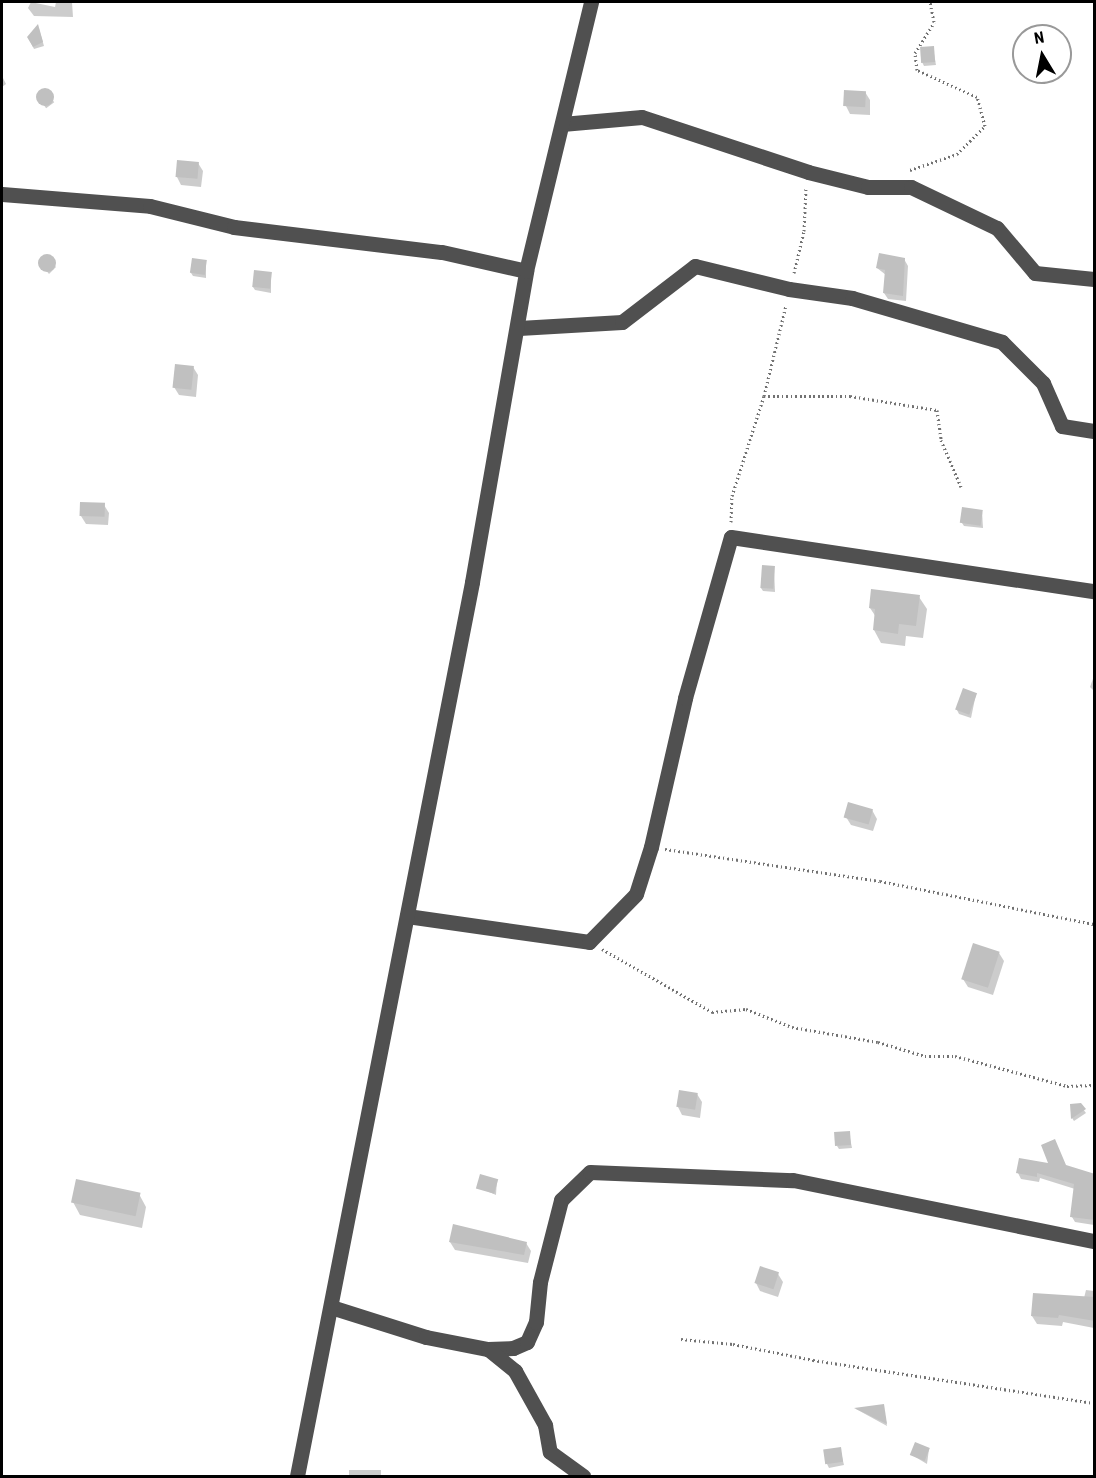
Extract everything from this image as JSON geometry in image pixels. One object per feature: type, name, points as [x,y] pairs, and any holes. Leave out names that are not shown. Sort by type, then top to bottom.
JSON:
[{"type":"street","points":[[297,1476],[519,328],[526,271],[591,2]]},
{"type":"street","points":[[562,124],[642,117],[808,172],[868,187],[910,187],[997,228],[1035,273],[1095,279]]},
{"type":"street","points":[[2,194],[150,206],[234,227],[442,252],[526,271]]},
{"type":"street","points":[[519,328],[622,322],[695,266],[789,289],[852,298],[1002,342],[1043,382],[1062,426],[1095,431]]},
{"type":"street","points":[[407,916],[589,942],[636,894],[651,847],[685,698],[731,537],[1095,591]]},
{"type":"street","points":[[331,1308],[426,1337],[488,1349],[513,1348],[527,1342],[536,1322],[540,1282],[561,1200],[590,1172],[793,1180],[1095,1241]]},
{"type":"street","points":[[488,1349],[515,1371],[545,1425],[550,1452],[583,1476]]},
{"type":"path","points":[[906,172],[957,154],[986,126],[977,97],[917,70],[915,53],[934,22],[930,2]]},
{"type":"path","points":[[731,537],[732,496],[764,396],[804,231],[806,187],[817,187]]},
{"type":"path","points":[[764,396],[850,396],[938,410],[941,440],[961,487]]},
{"type":"path","points":[[651,847],[880,881],[1095,924]]},
{"type":"path","points":[[589,942],[712,1012],[746,1010],[792,1027],[878,1042],[925,1056],[955,1056],[1067,1086],[1095,1085]]},
{"type":"path","points":[[681,1339],[733,1344],[813,1360],[1095,1403]]},
{"type":"building","points":[[38,24],[43,42],[33,47],[27,37]]},
{"type":"building","points":[[934,46],[935,62],[921,63],[920,47]]},
{"type":"building","points":[[45,88],[51,91],[54,97],[51,103],[45,106],[39,103],[36,97],[39,91]]},
{"type":"building","points":[[844,90],[866,91],[865,107],[843,106]]},
{"type":"building","points":[[177,160],[199,162],[197,179],[176,177]]},
{"type":"building","points":[[879,253],[905,258],[903,296],[883,293],[885,270],[876,268]]},
{"type":"building","points":[[47,254],[53,257],[56,263],[53,269],[47,272],[41,269],[38,263],[41,257]]},
{"type":"building","points":[[192,258],[207,260],[205,275],[190,273]]},
{"type":"building","points":[[254,270],[272,272],[270,289],[252,287]]},
{"type":"building","points":[[175,364],[194,366],[191,390],[172,388]]},
{"type":"building","points":[[80,502],[105,503],[104,517],[80,516]]},
{"type":"building","points":[[962,507],[983,510],[981,526],[960,523]]},
{"type":"building","points":[[762,565],[775,566],[773,589],[760,588]]},
{"type":"building","points":[[871,589],[920,595],[916,626],[899,624],[898,634],[873,630],[875,609],[869,608]]},
{"type":"building","points":[[963,688],[977,693],[969,715],[955,710]]},
{"type":"building","points":[[848,802],[873,809],[869,825],[844,817]]},
{"type":"building","points":[[973,943],[1000,952],[988,988],[961,979]]},
{"type":"building","points":[[679,1090],[698,1093],[695,1110],[676,1107]]},
{"type":"building","points":[[1081,1103],[1086,1109],[1071,1119],[1070,1104]]},
{"type":"building","points":[[850,1131],[851,1145],[835,1146],[834,1132]]},
{"type":"building","points":[[1055,1139],[1066,1165],[1095,1174],[1095,1220],[1070,1217],[1074,1184],[1037,1173],[1037,1177],[1016,1173],[1019,1158],[1048,1163],[1041,1145]]},
{"type":"building","points":[[480,1174],[498,1179],[494,1194],[476,1188]]},
{"type":"building","points":[[76,1179],[141,1193],[136,1216],[71,1202]]},
{"type":"building","points":[[453,1224],[527,1242],[524,1255],[449,1242]]},
{"type":"building","points":[[760,1266],[779,1272],[773,1289],[754,1283]]},
{"type":"building","points":[[1033,1293],[1095,1297],[1095,1321],[1059,1315],[1058,1318],[1031,1316]]},
{"type":"building","points":[[884,1404],[887,1424],[854,1408]]},
{"type":"building","points":[[915,1442],[930,1448],[925,1461],[910,1455]]},
{"type":"building","points":[[841,1447],[843,1462],[825,1464],[823,1450]]}]
